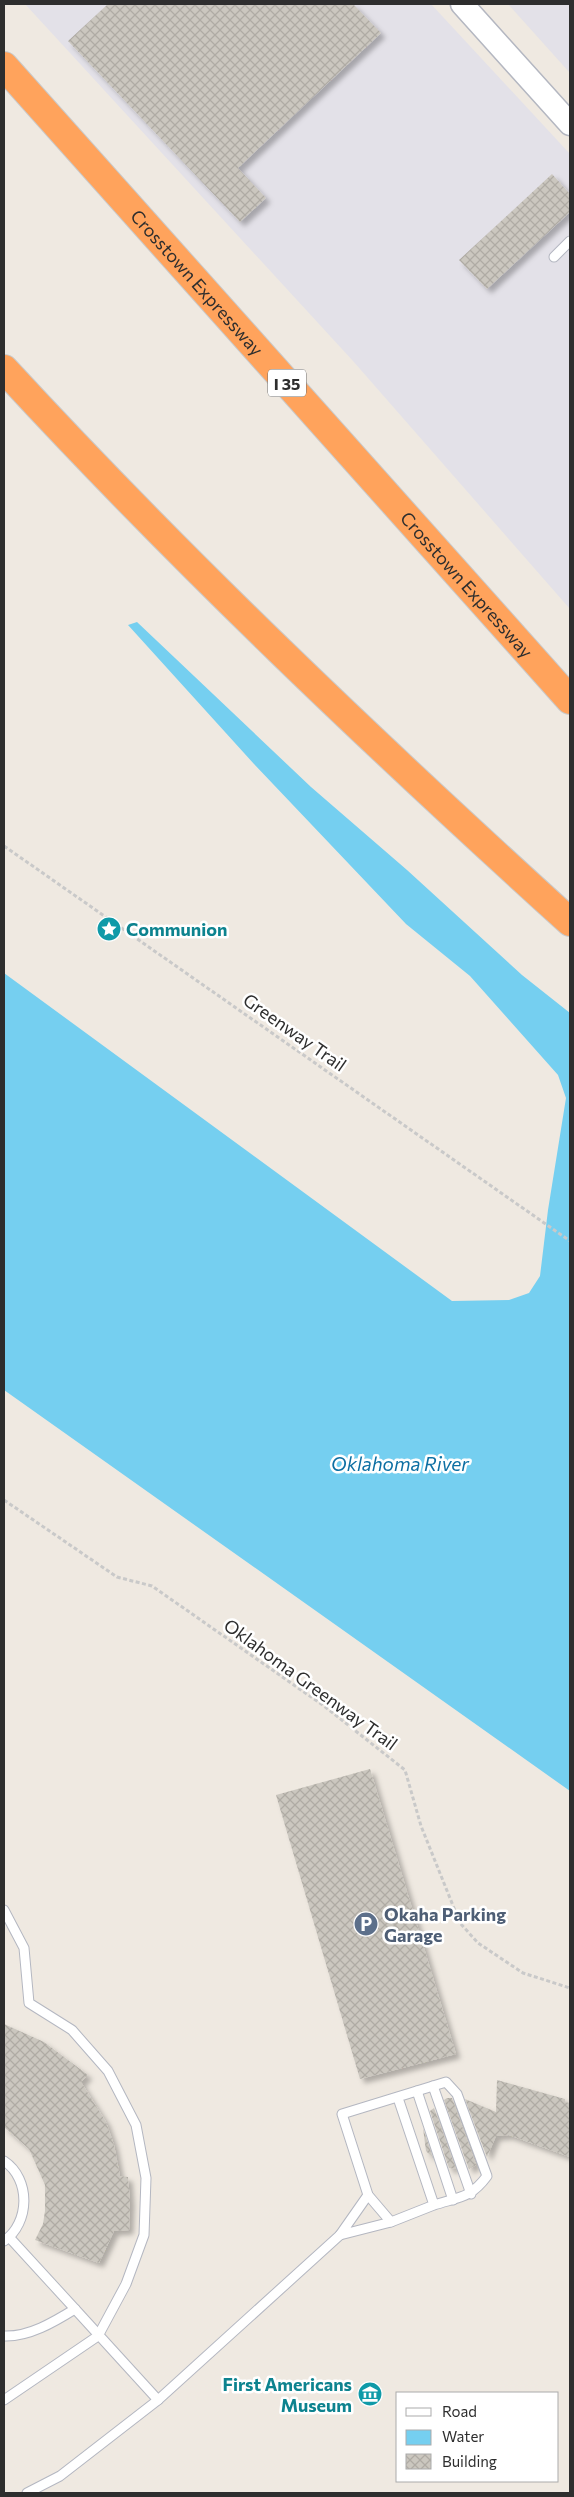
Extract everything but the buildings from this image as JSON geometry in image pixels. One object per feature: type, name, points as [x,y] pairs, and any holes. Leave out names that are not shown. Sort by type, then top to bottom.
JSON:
[{"type":"highway","name":"Crosstown Expressway","points":[[4,66],[570,700]]},
{"type":"highway","points":[[4,369],[80,452],[228,600],[370,737],[570,922]]},
{"type":"main road","points":[[462,4],[570,124]]},
{"type":"lane","points":[[554,257],[570,241]]},
{"type":"lane","points":[[4,1910],[24,1948],[29,2003],[72,2030],[108,2071],[136,2125],[146,2178],[144,2235],[126,2284],[98,2336],[4,2400]]},
{"type":"lane","points":[[340,2235],[391,2222],[434,2205],[471,2194],[477,2190],[487,2176],[457,2094],[446,2082],[342,2114],[368,2195],[391,2222]]},
{"type":"lane","points":[[433,2086],[471,2194]]},
{"type":"lane","points":[[417,2091],[453,2200]]},
{"type":"lane","points":[[398,2098],[434,2205]]},
{"type":"lane","points":[[4,2161],[19,2178],[24,2194],[23,2211],[17,2227],[6,2239],[75,2309],[158,2400]]},
{"type":"lane","points":[[27,2493],[60,2476],[158,2400],[340,2235],[368,2195]]},
{"type":"lane","points":[[4,2336],[37,2330],[75,2309]]},
{"type":"path","name":"Greenway Trail","points":[[4,846],[570,1241]]},
{"type":"path","name":"Oklahoma Greenway Trail","points":[[4,1500],[117,1577],[152,1586],[324,1706],[405,1770],[421,1826],[460,1923],[478,1943],[523,1973],[570,1988]]},
{"type":"shaded area","points":[[25,4],[431,4],[570,154],[570,609],[353,361]]},
{"type":"shaded area","points":[[508,4],[570,4],[570,73]]},
{"type":"water","name":"Oklahoma River","points":[[137,622],[311,787],[407,870],[522,975],[570,1013],[570,1791],[4,1390],[4,973],[452,1301],[509,1300],[529,1293],[540,1276],[548,1210],[566,1098],[558,1075],[470,976],[406,924],[254,764],[128,625]]},
{"type":"place","name":"Communion","points":[[109,929]]},
{"type":"place","name":"Okaha Parking Garage","points":[[366,1924]]},
{"type":"place","name":"First Americans Museum","points":[[370,2394]]}]
